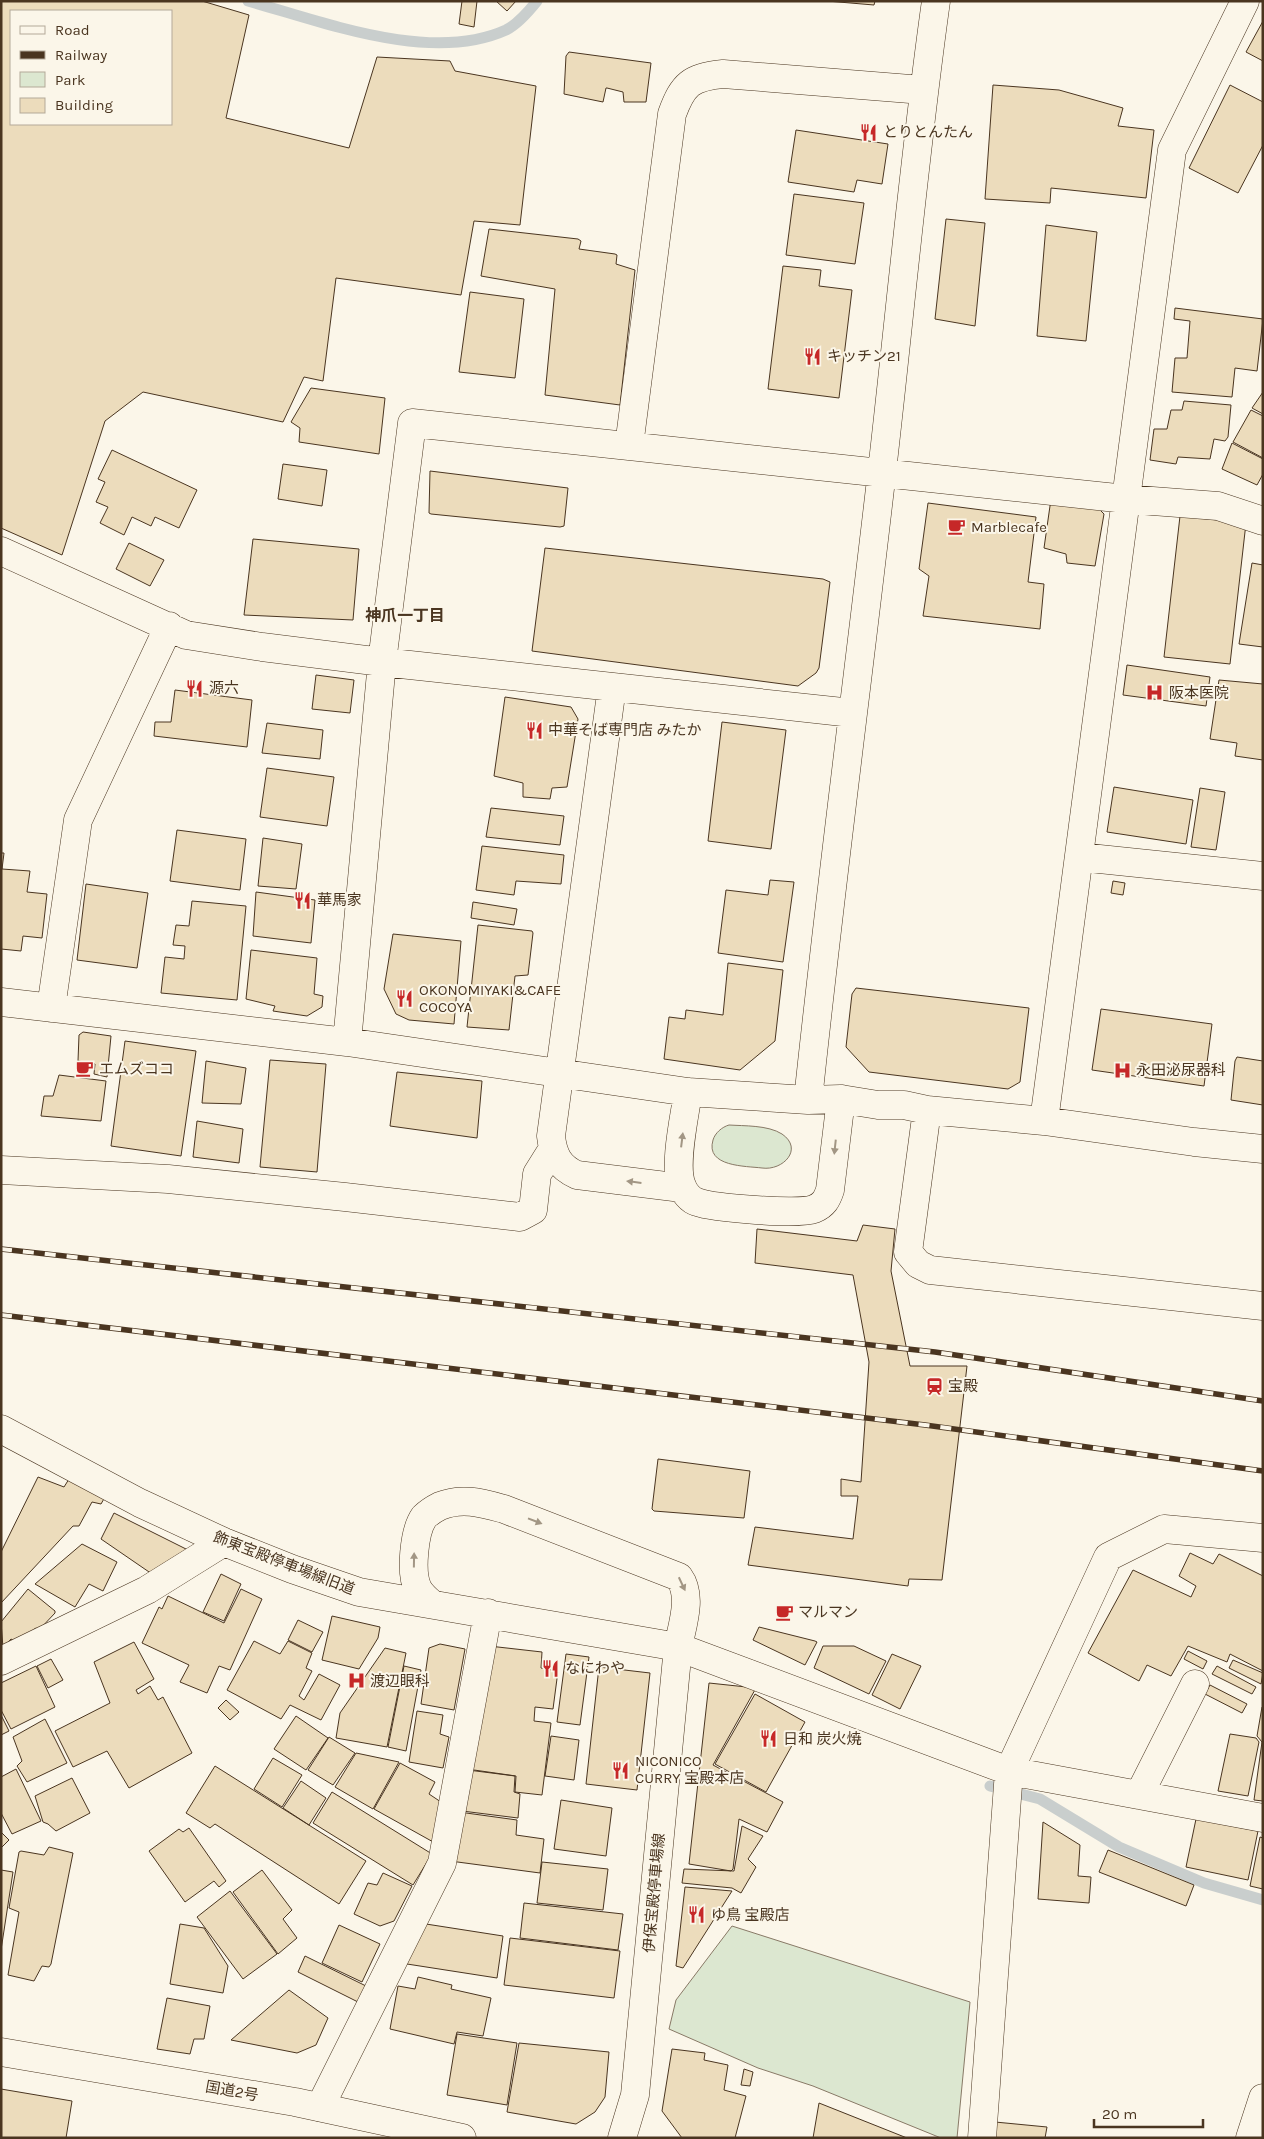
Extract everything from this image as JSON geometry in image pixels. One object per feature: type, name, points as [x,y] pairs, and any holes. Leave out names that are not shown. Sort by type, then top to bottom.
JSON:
[{"type":"main road","points":[[808,1100],[852,713],[882,472],[923,90],[936,1]]},
{"type":"main road","points":[[1044,1121],[1172,150],[1245,1]]},
{"type":"main road","points":[[629,446],[672,114],[680,94],[690,82],[706,76],[723,74],[923,90]]},
{"type":"main road","points":[[347,1042],[382,662],[412,422],[1126,499],[1218,506],[1263,521]]},
{"type":"main road","points":[[1,551],[186,635],[262,648],[852,713]]},
{"type":"main road","points":[[51,1008],[78,820],[169,626]]},
{"type":"main road","points":[[612,687],[551,1136],[552,1150],[556,1160],[567,1171],[577,1175],[682,1188]]},
{"type":"main road","points":[[1080,857],[1263,876]]},
{"type":"main road","points":[[1,1002],[347,1042],[688,1092],[808,1100],[840,1099],[878,1105],[904,1105],[927,1110],[1044,1121],[1194,1142],[1263,1149]]},
{"type":"main road","points":[[688,1092],[678,1170],[682,1188],[691,1198],[705,1204],[792,1213],[814,1210],[826,1202],[830,1190],[840,1099]]},
{"type":"main road","points":[[927,1110],[908,1252],[918,1264],[930,1270],[1263,1306]]},
{"type":"main road","points":[[1,1170],[168,1179],[520,1217],[534,1210],[537,1174],[552,1150]]},
{"type":"main road","name":"飾東宝殿停車場線旧道","points":[[1,1429],[140,1502],[224,1542],[292,1569],[359,1592],[678,1647],[1009,1771],[1263,1818]]},
{"type":"main road","name":"伊保宝殿停車場線","points":[[431,1603],[417,1587],[414,1564],[417,1536],[424,1517],[439,1507],[455,1501],[475,1501],[504,1509],[679,1577],[683,1582],[686,1598],[678,1647],[635,2095],[622,2138]]},
{"type":"main road","points":[[982,2138],[1009,1771],[1108,1557],[1164,1529],[1263,1538]]},
{"type":"main road","points":[[1,1660],[147,1590],[224,1542]]},
{"type":"main road","points":[[320,2107],[442,1863],[488,1613]]},
{"type":"main road","points":[[1139,1795],[1195,1684]]},
{"type":"main road","name":"国道2号","points":[[1,2052],[320,2107],[462,2138]]},
{"type":"main road","points":[[1250,2138],[1263,2098]]},
{"type":"green space","points":[[729,1125],[763,1127],[776,1131],[788,1140],[791,1152],[783,1163],[770,1168],[737,1165],[721,1160],[712,1149],[713,1140],[719,1131]]},
{"type":"green space","points":[[732,1926],[970,2002],[957,2138],[941,2138],[813,2086],[758,2068],[669,2029],[676,2000]]},
{"type":"building","points":[[1,1],[202,1],[249,15],[226,118],[349,148],[377,57],[450,61],[455,71],[536,86],[520,225],[474,221],[461,295],[336,278],[323,381],[304,377],[283,422],[143,392],[105,421],[62,555],[1,528]]},
{"type":"building","points":[[462,1],[477,1],[474,27],[459,24]]},
{"type":"building","points":[[496,1],[516,1],[507,11]]},
{"type":"building","points":[[827,1],[875,1],[874,5]]},
{"type":"building","points":[[1263,21],[1263,61],[1246,52]]},
{"type":"building","points":[[569,52],[651,63],[646,102],[624,102],[623,92],[607,88],[603,102],[564,94],[566,56]]},
{"type":"building","points":[[993,85],[1059,90],[1123,108],[1118,126],[1154,130],[1146,198],[1051,188],[1050,203],[985,199]]},
{"type":"building","points":[[1230,85],[1263,102],[1263,145],[1238,193],[1189,168]]},
{"type":"building","points":[[796,130],[888,144],[882,184],[857,180],[854,192],[788,182]]},
{"type":"building","points":[[794,194],[864,203],[855,264],[786,255]]},
{"type":"building","points":[[946,219],[985,223],[975,326],[935,319]]},
{"type":"building","points":[[1046,225],[1097,232],[1086,341],[1037,336]]},
{"type":"building","points":[[489,229],[578,239],[581,241],[579,249],[615,254],[617,255],[616,264],[635,270],[620,405],[545,395],[555,289],[481,276]]},
{"type":"building","points":[[783,266],[821,270],[819,286],[852,290],[839,398],[768,389]]},
{"type":"building","points":[[470,292],[524,299],[515,378],[459,372]]},
{"type":"building","points":[[1175,308],[1263,319],[1257,371],[1235,368],[1232,397],[1172,392],[1175,358],[1187,358],[1190,321],[1174,319]]},
{"type":"building","points":[[311,388],[385,398],[379,454],[299,442],[300,428],[291,422]]},
{"type":"building","points":[[1263,392],[1263,414],[1252,408]]},
{"type":"building","points":[[1184,401],[1231,405],[1228,437],[1225,441],[1214,439],[1210,459],[1178,457],[1176,464],[1150,460],[1154,429],[1167,429],[1171,410],[1182,410]]},
{"type":"building","points":[[1251,410],[1263,416],[1263,458],[1233,442]]},
{"type":"building","points":[[1232,443],[1263,459],[1263,474],[1257,485],[1222,469]]},
{"type":"building","points":[[112,450],[197,490],[179,528],[155,517],[151,526],[132,517],[124,535],[100,523],[108,507],[96,502],[105,482],[98,479]]},
{"type":"building","points":[[283,464],[327,470],[322,506],[278,499]]},
{"type":"building","points":[[430,471],[568,488],[564,526],[431,514],[429,513]]},
{"type":"building","points":[[1051,499],[1095,505],[1104,514],[1095,566],[1067,563],[1066,554],[1044,548]]},
{"type":"building","points":[[928,503],[1036,517],[1028,582],[1044,584],[1040,629],[923,616],[929,576],[919,569]]},
{"type":"building","points":[[1180,516],[1246,523],[1230,664],[1164,657]]},
{"type":"building","points":[[253,539],[359,549],[353,620],[244,615]]},
{"type":"building","points":[[129,543],[164,560],[150,586],[116,569]]},
{"type":"building","points":[[545,548],[823,579],[830,582],[819,668],[816,673],[798,686],[532,651]]},
{"type":"building","points":[[1252,563],[1263,565],[1263,647],[1239,644]]},
{"type":"building","points":[[1127,665],[1210,677],[1206,706],[1123,695]]},
{"type":"building","points":[[316,675],[354,680],[350,713],[312,709]]},
{"type":"building","points":[[1219,680],[1263,684],[1263,760],[1235,756],[1237,743],[1210,739]]},
{"type":"building","points":[[175,690],[252,700],[247,747],[154,736],[155,722],[171,722]]},
{"type":"building","points":[[505,697],[571,707],[578,719],[567,787],[552,788],[550,799],[523,797],[523,783],[494,776]]},
{"type":"building","points":[[722,722],[786,730],[771,849],[708,841]]},
{"type":"building","points":[[267,723],[323,730],[320,759],[262,753]]},
{"type":"building","points":[[267,768],[334,777],[327,826],[260,817]]},
{"type":"building","points":[[1114,787],[1193,800],[1186,844],[1107,832]]},
{"type":"building","points":[[1200,788],[1225,792],[1216,850],[1191,847]]},
{"type":"building","points":[[491,808],[564,816],[560,845],[486,837]]},
{"type":"building","points":[[177,830],[246,839],[240,890],[170,881]]},
{"type":"building","points":[[263,838],[302,844],[296,889],[258,886]]},
{"type":"building","points":[[482,846],[564,855],[561,884],[516,881],[514,895],[476,890]]},
{"type":"building","points":[[1,853],[4,853],[2,869],[30,871],[27,892],[47,894],[42,938],[23,936],[21,951],[1,949]]},
{"type":"building","points":[[770,880],[794,882],[783,962],[718,953],[726,890],[768,895]]},
{"type":"building","points":[[1113,881],[1125,883],[1123,895],[1111,893]]},
{"type":"building","points":[[86,884],[148,893],[137,968],[77,960]]},
{"type":"building","points":[[256,892],[315,900],[311,943],[253,936]]},
{"type":"building","points":[[192,901],[246,906],[237,1000],[161,993],[165,957],[184,959],[185,946],[173,945],[176,925],[189,926]]},
{"type":"building","points":[[473,902],[517,909],[514,925],[471,918]]},
{"type":"building","points":[[478,925],[532,931],[533,933],[528,975],[515,976],[509,1030],[467,1027]]},
{"type":"building","points":[[393,934],[461,941],[454,1024],[409,1020],[396,1014],[384,989]]},
{"type":"building","points":[[251,950],[317,958],[314,994],[323,996],[322,1007],[307,1016],[273,1011],[275,1006],[246,999]]},
{"type":"building","points":[[728,963],[783,970],[775,1041],[740,1070],[664,1059],[669,1017],[685,1019],[686,1010],[723,1015]]},
{"type":"building","points":[[856,988],[1029,1008],[1020,1082],[1008,1089],[869,1072],[846,1047],[852,994]]},
{"type":"building","points":[[1101,1009],[1212,1024],[1204,1086],[1092,1070]]},
{"type":"building","points":[[83,1032],[111,1036],[107,1077],[94,1074],[95,1064],[78,1061],[79,1035]]},
{"type":"building","points":[[125,1041],[196,1051],[181,1156],[111,1146]]},
{"type":"building","points":[[1237,1057],[1263,1061],[1263,1105],[1231,1100]]},
{"type":"building","points":[[270,1060],[326,1064],[317,1172],[260,1167]]},
{"type":"building","points":[[206,1061],[246,1068],[241,1104],[202,1103]]},
{"type":"building","points":[[397,1072],[482,1081],[477,1138],[390,1126]]},
{"type":"building","points":[[59,1075],[106,1081],[101,1121],[41,1116],[44,1096],[53,1096]]},
{"type":"building","points":[[197,1121],[243,1129],[239,1163],[193,1157]]},
{"type":"building","points":[[863,1225],[895,1229],[891,1271],[910,1366],[967,1366],[942,1580],[909,1579],[908,1586],[748,1565],[755,1527],[853,1539],[858,1496],[841,1496],[841,1479],[861,1482],[869,1362],[853,1275],[755,1263],[757,1229],[857,1241]]},
{"type":"building","points":[[658,1459],[750,1471],[744,1518],[654,1511],[652,1509]]},
{"type":"building","points":[[38,1477],[64,1487],[69,1479],[105,1497],[101,1504],[92,1502],[79,1526],[73,1526],[1,1603],[1,1552]]},
{"type":"building","points":[[114,1513],[194,1553],[152,1574],[101,1539]]},
{"type":"building","points":[[82,1544],[117,1562],[103,1591],[89,1584],[75,1607],[35,1584]]},
{"type":"building","points":[[1190,1553],[1213,1564],[1219,1554],[1263,1576],[1263,1671],[1230,1654],[1227,1662],[1188,1646],[1171,1676],[1147,1665],[1139,1681],[1088,1653],[1133,1570],[1191,1597],[1196,1586],[1179,1576]]},
{"type":"building","points":[[221,1574],[241,1584],[224,1621],[203,1612]]},
{"type":"building","points":[[28,1589],[55,1613],[39,1630],[36,1628],[16,1642],[11,1639],[3,1648],[1,1622]]},
{"type":"building","points":[[241,1589],[262,1599],[230,1670],[219,1666],[207,1693],[180,1682],[189,1665],[142,1643],[159,1607],[162,1609],[168,1596],[224,1623]]},
{"type":"building","points":[[332,1616],[380,1627],[378,1638],[359,1669],[322,1660]]},
{"type":"building","points":[[298,1620],[323,1632],[312,1652],[288,1640]]},
{"type":"building","points":[[759,1627],[817,1642],[805,1665],[753,1640]]},
{"type":"building","points":[[254,1641],[280,1654],[288,1641],[312,1653],[306,1668],[312,1671],[299,1696],[304,1700],[319,1674],[340,1685],[321,1720],[290,1705],[281,1719],[227,1690]]},
{"type":"building","points":[[134,1642],[154,1679],[136,1690],[138,1694],[150,1686],[158,1700],[163,1697],[192,1753],[129,1788],[107,1751],[73,1767],[55,1731],[110,1703],[94,1662]]},
{"type":"building","points":[[440,1644],[465,1649],[454,1710],[421,1704],[429,1648]]},
{"type":"building","points":[[489,1646],[542,1652],[541,1668],[558,1671],[553,1709],[535,1707],[534,1721],[551,1723],[542,1795],[515,1792],[516,1776],[467,1769]]},
{"type":"building","points":[[823,1646],[854,1646],[886,1661],[869,1694],[814,1668]]},
{"type":"building","points":[[385,1648],[406,1653],[387,1747],[336,1738],[340,1713]]},
{"type":"building","points":[[1188,1651],[1207,1661],[1203,1669],[1184,1659]]},
{"type":"building","points":[[566,1654],[589,1657],[580,1725],[557,1722]]},
{"type":"building","points":[[892,1654],[921,1666],[900,1709],[872,1695]]},
{"type":"building","points":[[51,1659],[63,1680],[48,1688],[37,1666]]},
{"type":"building","points":[[1233,1660],[1263,1673],[1261,1684],[1229,1668]]},
{"type":"building","points":[[36,1666],[55,1707],[11,1729],[1,1710],[1,1683]]},
{"type":"building","points":[[404,1666],[421,1670],[406,1751],[388,1747]]},
{"type":"building","points":[[1217,1666],[1256,1687],[1252,1694],[1212,1674]]},
{"type":"building","points":[[599,1667],[650,1673],[637,1790],[586,1784]]},
{"type":"building","points":[[709,1683],[756,1688],[713,1765],[783,1802],[767,1832],[739,1819],[733,1869],[731,1871],[689,1864]]},
{"type":"building","points":[[1210,1685],[1247,1704],[1242,1713],[1205,1694]]},
{"type":"building","points":[[755,1694],[805,1722],[766,1792],[715,1764]]},
{"type":"building","points":[[226,1700],[239,1712],[230,1720],[218,1708]]},
{"type":"building","points":[[1262,1707],[1263,1801],[1254,1800],[1262,1742],[1257,1736]]},
{"type":"building","points":[[417,1711],[443,1715],[440,1734],[449,1737],[443,1768],[409,1762]]},
{"type":"building","points":[[1,1715],[9,1731],[1,1735]]},
{"type":"building","points":[[296,1716],[328,1738],[306,1770],[274,1749]]},
{"type":"building","points":[[45,1719],[67,1763],[27,1782],[17,1766],[22,1761],[13,1737]]},
{"type":"building","points":[[1230,1734],[1256,1738],[1259,1742],[1248,1796],[1218,1791]]},
{"type":"building","points":[[551,1736],[579,1740],[574,1780],[545,1776]]},
{"type":"building","points":[[329,1737],[355,1753],[333,1785],[308,1770]]},
{"type":"building","points":[[356,1753],[399,1762],[373,1809],[335,1787]]},
{"type":"building","points":[[273,1758],[302,1775],[282,1807],[254,1789]]},
{"type":"building","points":[[400,1763],[435,1782],[429,1794],[444,1804],[435,1843],[374,1809]]},
{"type":"building","points":[[215,1766],[366,1861],[339,1904],[215,1824],[210,1828],[186,1813]]},
{"type":"building","points":[[16,1769],[41,1821],[12,1834],[1,1813],[1,1777]]},
{"type":"building","points":[[468,1770],[515,1776],[514,1792],[520,1794],[518,1818],[462,1811]]},
{"type":"building","points":[[72,1778],[90,1813],[56,1831],[43,1822],[35,1796]]},
{"type":"building","points":[[301,1781],[326,1798],[309,1825],[283,1808]]},
{"type":"building","points":[[332,1792],[432,1854],[413,1885],[313,1823]]},
{"type":"building","points":[[561,1800],[612,1808],[606,1856],[554,1849]]},
{"type":"building","points":[[459,1812],[517,1820],[516,1835],[544,1839],[540,1873],[450,1861]]},
{"type":"building","points":[[1196,1819],[1258,1831],[1248,1880],[1186,1867]]},
{"type":"building","points":[[1043,1822],[1080,1845],[1078,1876],[1091,1877],[1089,1903],[1038,1899]]},
{"type":"building","points":[[742,1826],[763,1836],[748,1859],[756,1867],[741,1893],[732,1888],[682,1883],[684,1869],[734,1871]]},
{"type":"building","points":[[189,1828],[226,1881],[219,1887],[214,1881],[185,1902],[149,1851],[179,1829],[183,1832]]},
{"type":"building","points":[[1,1832],[9,1840],[1,1848]]},
{"type":"building","points":[[1260,1837],[1263,1838],[1263,1889],[1250,1886]]},
{"type":"building","points":[[49,1847],[73,1853],[51,1964],[49,1967],[42,1966],[34,1981],[8,1975],[19,1912],[9,1908],[19,1852],[44,1855]]},
{"type":"building","points":[[1108,1850],[1194,1885],[1186,1906],[1099,1872]]},
{"type":"building","points":[[542,1862],[608,1869],[603,1910],[537,1903]]},
{"type":"building","points":[[1,1870],[13,1872],[1,1950]]},
{"type":"building","points":[[262,1870],[292,1910],[283,1919],[297,1938],[278,1954],[233,1892]]},
{"type":"building","points":[[383,1873],[412,1886],[394,1921],[380,1926],[354,1914],[368,1883],[377,1885]]},
{"type":"building","points":[[685,1887],[732,1891],[683,1968],[676,1966]]},
{"type":"building","points":[[230,1891],[277,1954],[243,1979],[197,1917]]},
{"type":"building","points":[[524,1903],[623,1914],[618,1950],[520,1938]]},
{"type":"building","points":[[180,1924],[204,1928],[228,1966],[223,1993],[170,1984]]},
{"type":"building","points":[[426,1924],[503,1936],[497,1978],[407,1964],[410,1952]]},
{"type":"building","points":[[339,1925],[380,1944],[362,1982],[322,1963]]},
{"type":"building","points":[[510,1938],[620,1951],[614,1998],[504,1985]]},
{"type":"building","points":[[305,1956],[366,1986],[358,2002],[298,1972]]},
{"type":"building","points":[[418,1977],[452,1985],[451,1989],[491,1998],[483,2036],[457,2032],[454,2044],[390,2029],[398,1986],[415,1989]]},
{"type":"building","points":[[289,1990],[328,2018],[316,2045],[297,2053],[231,2040]]},
{"type":"building","points":[[167,1998],[210,2006],[204,2039],[194,2039],[190,2054],[157,2049]]},
{"type":"building","points":[[457,2034],[517,2043],[507,2105],[447,2095]]},
{"type":"building","points":[[519,2043],[609,2052],[605,2097],[595,2112],[576,2124],[507,2112]]},
{"type":"building","points":[[672,2049],[705,2053],[704,2060],[728,2065],[724,2090],[746,2096],[735,2138],[682,2138],[662,2111]]},
{"type":"building","points":[[744,2069],[753,2072],[750,2086],[741,2085]]},
{"type":"building","points":[[1,2089],[72,2101],[66,2138],[1,2138]]},
{"type":"building","points":[[819,2103],[907,2138],[813,2138]]},
{"type":"building","points":[[995,2122],[1047,2127],[1045,2138],[993,2138]]},
{"type":"waterway","points":[[248,1],[377,36],[445,43],[476,39],[506,30],[519,21],[537,1]]},
{"type":"waterway","points":[[990,1786],[1040,1799],[1119,1847],[1204,1883],[1263,1900]]},
{"type":"railway","points":[[1,1249],[935,1352],[1263,1401]]},
{"type":"railway","points":[[1,1315],[925,1425],[1263,1471]]},
{"type":"place","name":"とりとんたん","points":[[869,132]]},
{"type":"place","name":"キッチン21","points":[[813,356]]},
{"type":"place","name":"Marblecafe","points":[[957,527]]},
{"type":"place","name":"源六","points":[[195,688]]},
{"type":"place","name":"阪本医院","points":[[1155,693]]},
{"type":"place","name":"中華そば専門店 みたか","points":[[534,730]]},
{"type":"place","name":"華馬家","points":[[303,900]]},
{"type":"place","name":"OKONOMIYAKI&CAFE COCOYA","points":[[405,999]]},
{"type":"place","name":"エムズココ","points":[[85,1069]]},
{"type":"place","name":"永田泌尿器科","points":[[1122,1070]]},
{"type":"place","name":"宝殿","points":[[934,1386]]},
{"type":"place","name":"マルマン","points":[[784,1612]]},
{"type":"place","name":"なにわや","points":[[551,1668]]},
{"type":"place","name":"渡辺眼科","points":[[356,1681]]},
{"type":"place","name":"日和 炭火焼","points":[[769,1739]]},
{"type":"place","name":"NICONICO CURRY 宝殿本店","points":[[621,1770]]},
{"type":"place","name":"ゆ鳥 宝殿店","points":[[697,1915]]},
{"type":"district","name":"神爪一丁目","points":[[405,615]]}]
